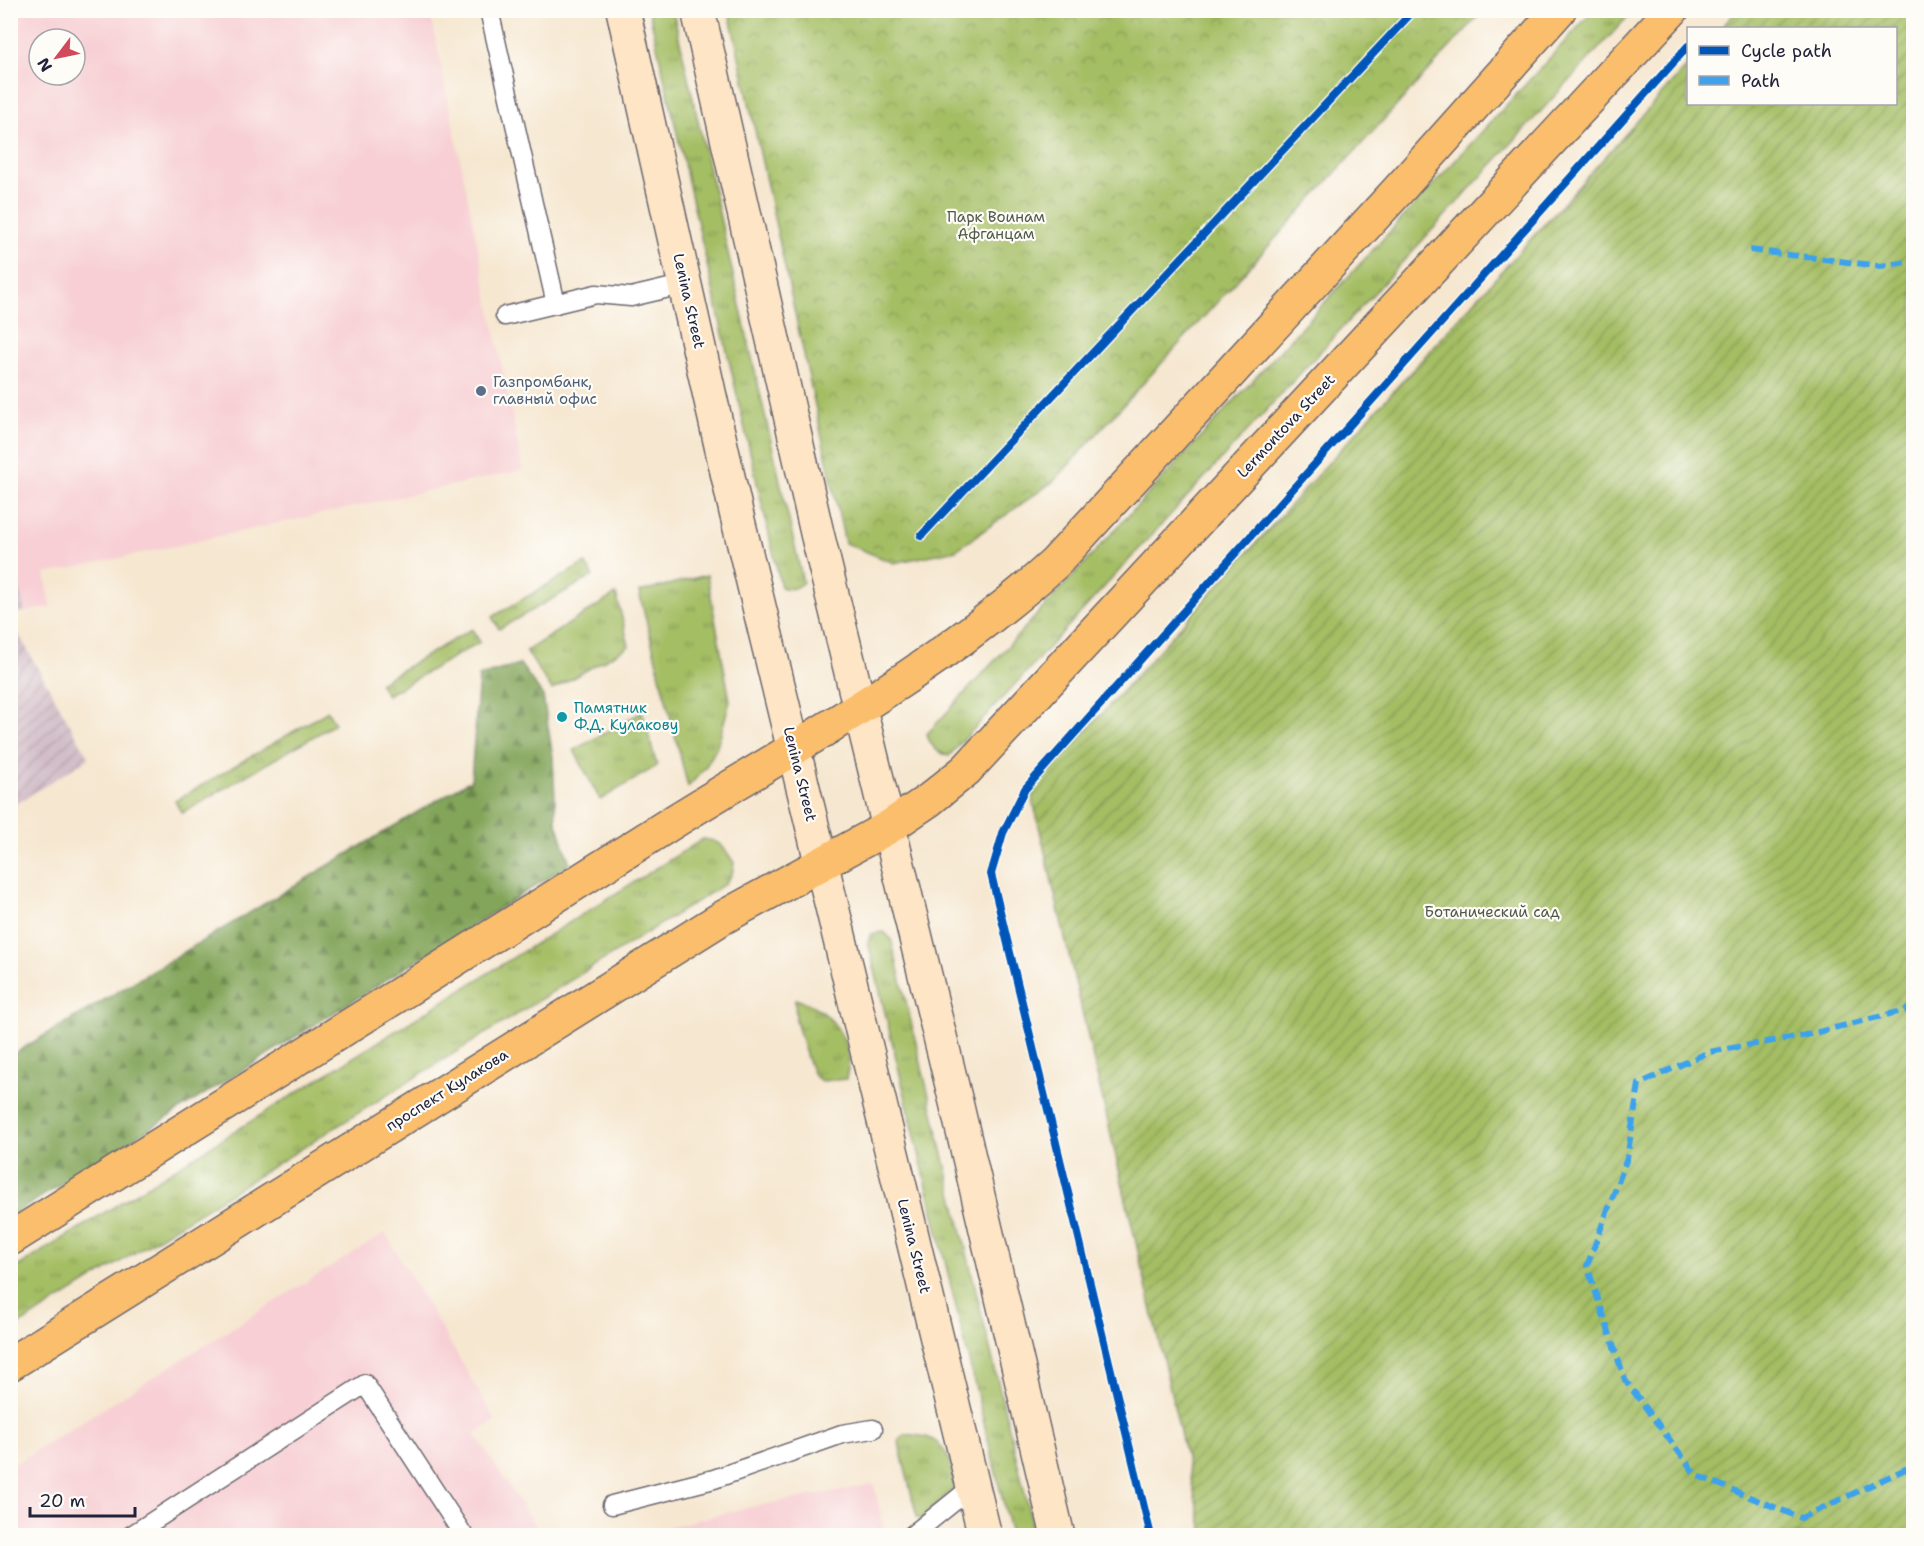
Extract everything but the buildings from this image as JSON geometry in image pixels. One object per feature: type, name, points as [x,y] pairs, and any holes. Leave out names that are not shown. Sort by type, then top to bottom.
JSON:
[{"type":"main road","name":"Lenina Street","points":[[623,10],[736,512],[985,1536]]},
{"type":"main road","points":[[698,10],[817,533],[1058,1536]]},
{"type":"main road","points":[[10,1239],[860,707],[996,614],[1055,563],[1402,186],[1559,10]]},
{"type":"main road","name":"Lermontova Street","points":[[889,827],[929,800],[966,770],[1672,10]]},
{"type":"main road","name":"проспект Кулакова","points":[[10,1364],[704,930],[889,827]]},
{"type":"lane","points":[[489,10],[556,304]]},
{"type":"lane","points":[[505,316],[596,294],[631,297],[686,284]]},
{"type":"lane","points":[[130,1536],[365,1384],[464,1536]]},
{"type":"lane","points":[[612,1505],[714,1479],[842,1434],[873,1429]]},
{"type":"lane","points":[[911,1536],[972,1487]]},
{"type":"shaded area","points":[[10,11],[430,11],[523,470],[45,574],[51,607],[25,612],[10,554]]},
{"type":"shaded area","points":[[11,554],[25,612],[11,613]]},
{"type":"shaded area","points":[[11,621],[89,758],[10,807]]},
{"type":"shaded area","points":[[385,1233],[496,1421],[475,1434],[541,1535],[11,1536],[11,1466]]},
{"type":"shaded area","points":[[874,1484],[885,1535],[637,1535],[745,1508]]},
{"type":"green space","name":"Парк Воинам Афганцам","points":[[729,10],[1483,11],[1054,481],[956,550],[894,563],[845,543]]},
{"type":"green space","points":[[1594,10],[1633,11],[949,756],[935,748],[927,734]]},
{"type":"green space","name":"Ботанический сад","points":[[1738,10],[1913,11],[1913,1535],[1204,1535],[1031,792],[1687,66],[1687,105],[1897,105],[1897,27],[1722,27]]},
{"type":"green space","points":[[649,11],[673,11],[803,582],[793,588],[781,587]]},
{"type":"green space","points":[[585,563],[593,576],[499,629],[492,617]]},
{"type":"green space","points":[[707,575],[730,701],[717,747],[705,768],[688,787],[639,592]]},
{"type":"green space","points":[[616,594],[629,646],[552,690],[526,651]]},
{"type":"green space","points":[[472,629],[480,642],[387,695],[379,683]]},
{"type":"green space","points":[[520,664],[543,696],[553,757],[556,820],[570,864],[11,1216],[11,1054],[471,780],[479,676]]},
{"type":"green space","points":[[328,711],[335,724],[182,813],[175,801]]},
{"type":"green space","points":[[642,712],[657,766],[600,800],[574,750]]},
{"type":"green space","points":[[703,839],[718,843],[734,863],[732,874],[725,884],[11,1330],[11,1271]]},
{"type":"green space","points":[[884,932],[891,939],[1035,1535],[1011,1535],[868,942],[871,934]]},
{"type":"green space","points":[[795,999],[820,1010],[838,1029],[848,1052],[846,1079],[821,1081],[814,1075],[796,1021]]},
{"type":"green space","points":[[905,1434],[923,1436],[936,1442],[945,1453],[951,1467],[953,1489],[921,1519],[917,1517],[900,1448],[899,1439]]},
{"type":"marked path","points":[[1750,250],[1880,266],[1914,261]]},
{"type":"marked path","points":[[1914,1004],[1906,1010],[1802,1036],[1709,1052],[1639,1084],[1627,1158],[1587,1266],[1625,1380],[1696,1475],[1801,1518],[1914,1465]]},
{"type":"cycle path","points":[[921,536],[1414,10]]},
{"type":"cycle path","points":[[1151,1536],[991,874],[1003,833],[1025,789],[1687,47]]},
{"type":"place","name":"Газпромбанк, главный офис","points":[[481,391]]},
{"type":"place","name":"Памятник Ф.Д. Кулакову","points":[[562,717]]}]
